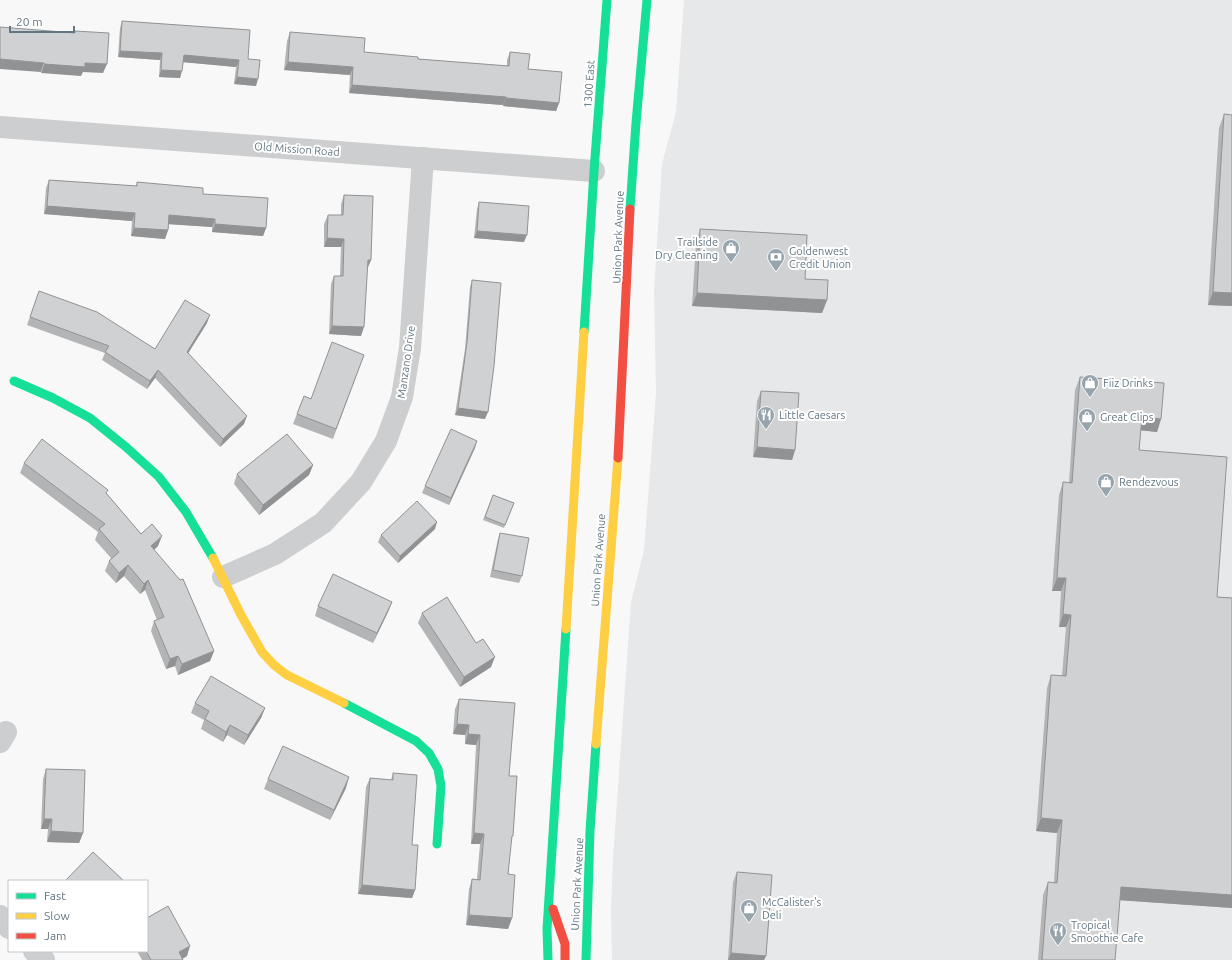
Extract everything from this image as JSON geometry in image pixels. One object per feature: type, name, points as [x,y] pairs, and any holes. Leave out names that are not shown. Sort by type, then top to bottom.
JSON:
[{"type":"main road","name":"1300 East","points":[[594,171],[607,0]]},
{"type":"main road","name":"Union Park Avenue","points":[[586,960],[596,733],[620,430],[633,163],[647,0]]},
{"type":"main road","points":[[548,960],[547,930],[594,171]]},
{"type":"main road","points":[[14,381],[53,398],[90,418],[126,447],[159,477],[186,512],[209,549],[241,614],[262,652],[274,665],[288,675],[364,712],[416,741],[429,753],[438,769],[441,786],[437,844]]},
{"type":"main road","points":[[549,897],[565,944],[565,960]]},
{"type":"street","name":"Old Mission Road","points":[[0,127],[594,171]]},
{"type":"street","name":"Manzano Drive","points":[[223,578],[275,554],[323,523],[361,482],[386,441],[402,397],[410,348],[423,158]]},
{"type":"street","points":[[0,916],[8,927]]},
{"type":"street","points":[[35,952],[44,960]]},
{"type":"shaded area","points":[[684,0],[1232,0],[1232,960],[612,960],[611,909],[613,858],[631,602],[644,550],[656,393],[654,290],[662,164],[676,112]]},
{"type":"building","points":[[122,21],[250,30],[248,59],[260,60],[258,79],[237,77],[239,60],[184,55],[182,71],[161,70],[162,53],[120,51]]},
{"type":"building","points":[[0,27],[75,33],[75,31],[109,33],[107,64],[85,63],[85,67],[0,59]]},
{"type":"building","points":[[290,32],[365,38],[364,52],[418,57],[418,59],[509,66],[510,52],[530,54],[528,69],[562,72],[559,103],[506,97],[352,85],[353,67],[288,62]]},
{"type":"building","points":[[1224,114],[1232,115],[1232,293],[1213,292]]},
{"type":"building","points":[[49,180],[137,186],[137,182],[203,188],[203,194],[268,198],[266,228],[215,224],[215,219],[169,215],[168,230],[134,228],[135,213],[47,206]]},
{"type":"building","points":[[344,195],[373,196],[371,260],[368,260],[364,327],[332,326],[334,276],[343,276],[344,239],[327,238],[328,215],[343,215]]},
{"type":"building","points":[[479,202],[529,206],[527,235],[477,231]]},
{"type":"building","points":[[700,229],[807,235],[805,279],[828,280],[827,300],[697,293]]},
{"type":"building","points":[[472,280],[501,283],[494,366],[488,412],[458,408],[467,342]]},
{"type":"building","points":[[39,291],[97,312],[155,349],[185,300],[210,315],[187,352],[247,416],[223,439],[158,370],[150,381],[105,352],[109,346],[30,317]]},
{"type":"building","points":[[332,342],[364,355],[336,429],[297,414],[304,396],[311,399]]},
{"type":"building","points":[[1080,377],[1164,383],[1161,419],[1142,417],[1139,450],[1227,457],[1217,597],[1232,598],[1232,895],[1121,887],[1115,960],[1042,960],[1048,882],[1057,883],[1062,820],[1041,818],[1051,675],[1066,676],[1071,615],[1063,614],[1066,578],[1057,578],[1063,482],[1072,483]]},
{"type":"building","points":[[761,391],[799,393],[795,450],[757,447]]},
{"type":"building","points":[[451,429],[477,441],[451,498],[425,486]]},
{"type":"building","points":[[287,434],[313,465],[263,505],[237,474]]},
{"type":"building","points":[[42,439],[108,490],[106,493],[141,534],[152,524],[162,536],[151,546],[180,580],[183,579],[214,651],[182,664],[178,656],[170,659],[154,621],[164,617],[148,580],[144,584],[128,565],[119,573],[109,561],[119,552],[99,529],[105,524],[24,463]]},
{"type":"building","points":[[493,495],[514,503],[505,525],[485,517]]},
{"type":"building","points":[[417,501],[437,522],[400,556],[381,535]]},
{"type":"building","points":[[500,533],[529,538],[522,576],[493,570]]},
{"type":"building","points":[[333,574],[392,602],[377,633],[318,606]]},
{"type":"building","points":[[447,597],[476,643],[483,639],[495,657],[464,677],[422,613]]},
{"type":"building","points":[[211,676],[265,708],[248,735],[230,725],[226,732],[205,719],[209,711],[195,703]]},
{"type":"building","points":[[459,699],[515,703],[509,776],[517,776],[513,836],[508,874],[515,875],[512,918],[469,915],[472,879],[480,880],[484,834],[474,833],[480,735],[468,734],[469,725],[457,724]]},
{"type":"building","points":[[283,746],[349,777],[334,810],[268,779]]},
{"type":"building","points":[[46,769],[85,770],[83,833],[51,831],[52,819],[44,819]]},
{"type":"building","points":[[393,773],[417,775],[412,845],[418,845],[415,890],[362,885],[370,778],[393,780]]},
{"type":"building","points":[[93,852],[123,880],[66,880]]},
{"type":"building","points":[[737,872],[772,875],[766,956],[731,953]]},
{"type":"building","points":[[168,906],[190,946],[179,952],[183,960],[151,960],[147,952],[148,952],[148,917]]},
{"type":"traffic: fast","points":[[584,332],[607,0]]},
{"type":"traffic: fast","points":[[630,209],[647,0]]},
{"type":"traffic: fast","points":[[14,381],[53,398],[90,418],[126,447],[159,477],[186,512],[213,558]]},
{"type":"traffic: fast","points":[[548,960],[547,929],[566,629]]},
{"type":"traffic: fast","points":[[344,703],[416,741],[429,753],[438,769],[441,786],[437,844]]},
{"type":"traffic: fast","points":[[586,960],[590,831],[596,744]]},
{"type":"traffic: slow","points":[[566,629],[584,332]]},
{"type":"traffic: slow","points":[[596,744],[618,458]]},
{"type":"traffic: slow","points":[[213,558],[241,615],[262,652],[274,665],[287,675],[344,703]]},
{"type":"traffic: jam","points":[[618,458],[630,209]]},
{"type":"traffic: jam","points":[[553,909],[565,944],[565,960]]},
{"type":"place","name":"Trailside Dry Cleaning","points":[[731,263]]},
{"type":"place","name":"Goldenwest Credit Union","points":[[776,272]]},
{"type":"place","name":"Fiiz Drinks","points":[[1090,398]]},
{"type":"place","name":"Little Caesars","points":[[766,430]]},
{"type":"place","name":"Great Clips","points":[[1087,432]]},
{"type":"place","name":"Rendezvous","points":[[1106,497]]},
{"type":"place","name":"McCalister's Deli","points":[[749,923]]},
{"type":"place","name":"Tropical Smoothie Cafe","points":[[1058,946]]}]
